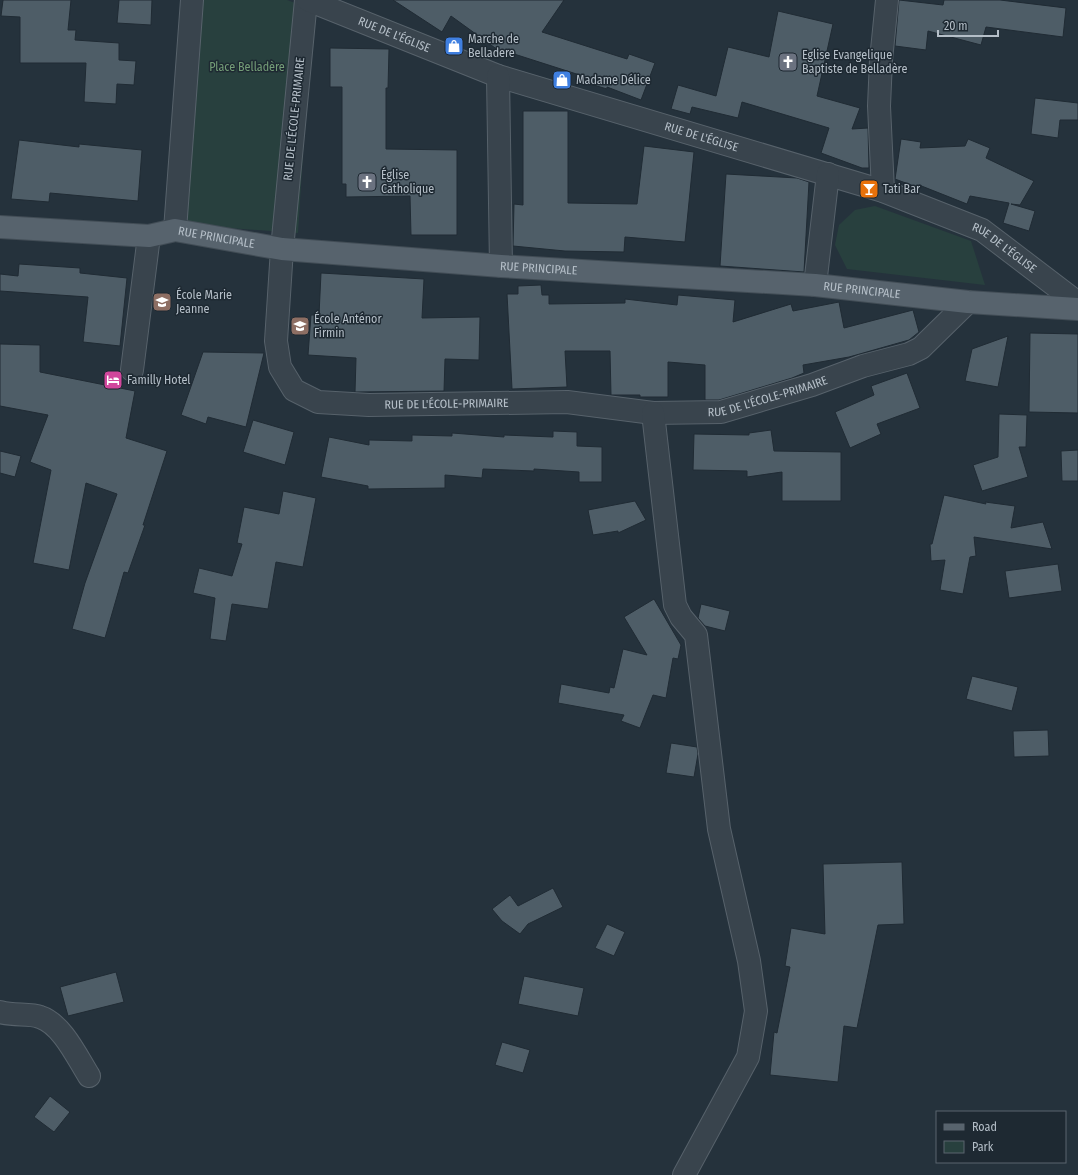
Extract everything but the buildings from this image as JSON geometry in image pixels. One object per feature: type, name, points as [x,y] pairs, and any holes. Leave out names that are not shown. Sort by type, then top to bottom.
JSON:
[{"type":"main road","name":"RUE PRINCIPALE","points":[[0,227],[149,236],[175,230],[282,249],[500,266],[815,285],[968,302],[1078,309]]},
{"type":"street","points":[[175,230],[192,0]]},
{"type":"street","name":"RUE DE L'ÉGLISE","points":[[307,0],[498,76],[883,191],[982,230],[1078,303]]},
{"type":"street","name":"RUE DE L'ÉCOLE-PRIMAIRE","points":[[307,0],[282,249],[276,340],[280,367],[294,390],[318,402],[369,405],[567,402],[653,412],[721,412],[812,386],[863,366],[909,354],[921,348],[968,302]]},
{"type":"street","points":[[883,191],[879,106],[881,60],[887,0]]},
{"type":"street","points":[[498,76],[500,266]]},
{"type":"street","points":[[815,285],[828,174]]},
{"type":"street","points":[[132,370],[149,236]]},
{"type":"street","points":[[653,412],[675,605],[680,617],[696,635],[719,829],[749,961],[756,1011],[748,1057],[684,1175]]},
{"type":"street","points":[[0,1012],[11,1015],[40,1016],[57,1026],[89,1076]]},
{"type":"green space","name":"Place Belladère","points":[[195,0],[287,0],[312,9],[298,233],[188,225],[185,63]]},
{"type":"green space","points":[[875,206],[971,241],[985,285],[847,269],[835,245],[839,225],[855,210]]},
{"type":"place","name":"Marche de Belladere","points":[[454,46]]},
{"type":"place","name":"Eglise Evangelique Baptiste de Belladère","points":[[788,62]]},
{"type":"place","name":"Madame Délice","points":[[562,80]]},
{"type":"place","name":"Église Catholique","points":[[367,182]]},
{"type":"place","name":"Tati Bar","points":[[869,189]]},
{"type":"place","name":"École Marie Jeanne","points":[[162,302]]},
{"type":"place","name":"École Anténor Firmin","points":[[300,326]]},
{"type":"place","name":"Familly Hotel","points":[[113,380]]}]
